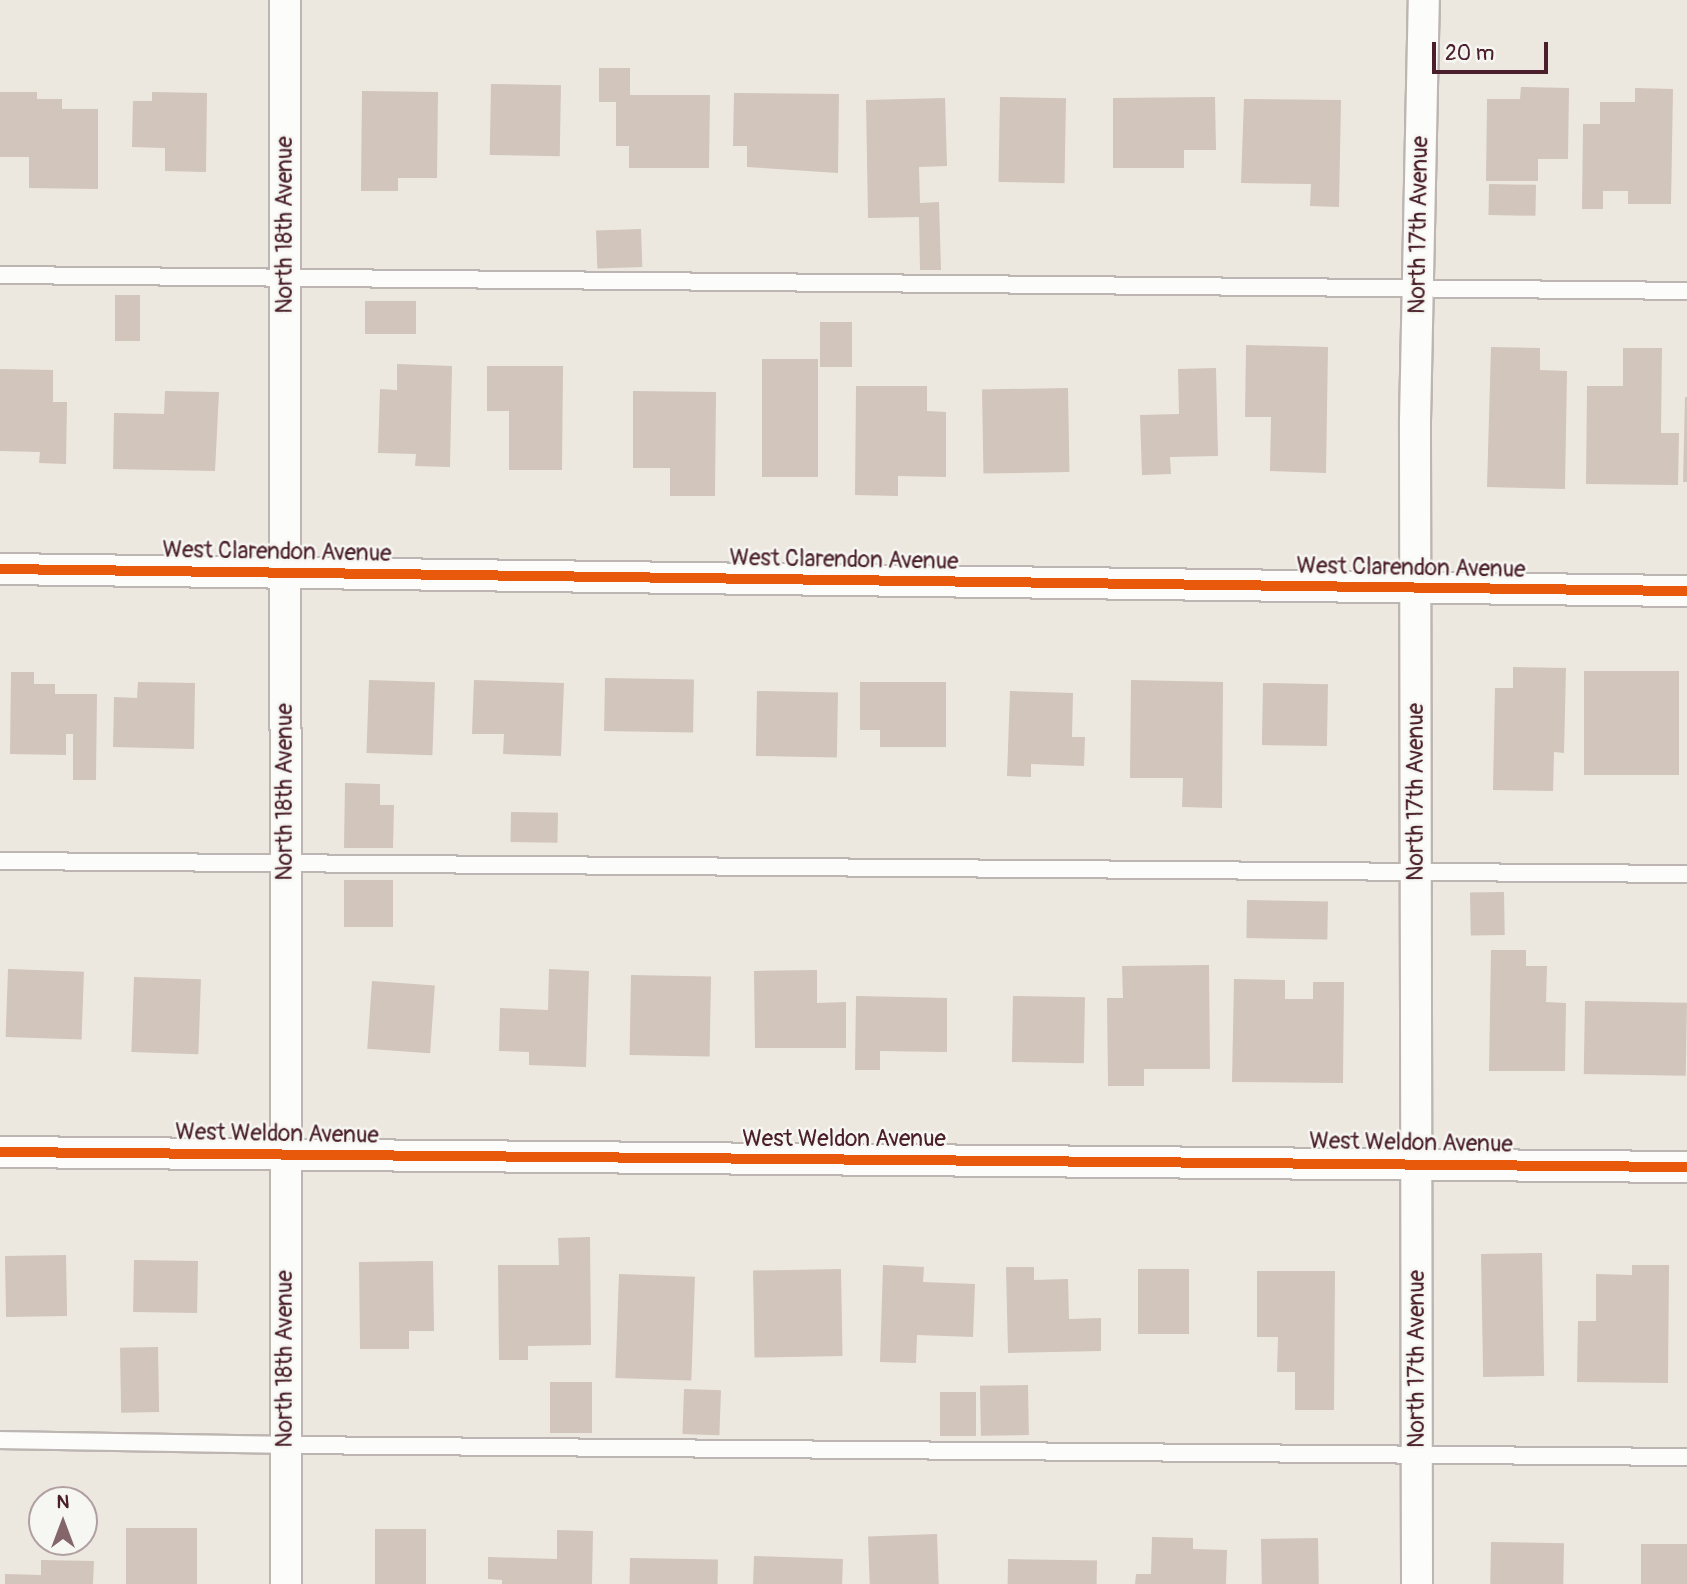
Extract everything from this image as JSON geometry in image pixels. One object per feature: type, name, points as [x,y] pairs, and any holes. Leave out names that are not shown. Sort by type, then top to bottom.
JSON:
[{"type":"street","name":"North 18th Avenue","points":[[285,0],[286,1584]]},
{"type":"street","name":"North 17th Avenue","points":[[1417,1584],[1418,1164],[1415,871],[1418,289],[1424,0]]},
{"type":"street","name":"West Clarendon Avenue","points":[[0,569],[1687,591]]},
{"type":"street","name":"West Weldon Avenue","points":[[0,1152],[1687,1167]]},
{"type":"lane","points":[[0,275],[1687,291]]},
{"type":"lane","points":[[0,861],[1687,874]]},
{"type":"lane","points":[[0,1440],[285,1446],[1687,1457]]},
{"type":"building","points":[[599,68],[630,68],[630,95],[710,95],[709,168],[629,168],[629,146],[616,146],[616,102],[599,102]]},
{"type":"building","points":[[491,84],[561,85],[560,156],[490,155]]},
{"type":"building","points":[[1521,87],[1569,88],[1568,159],[1538,159],[1538,181],[1486,181],[1487,99],[1520,99]]},
{"type":"building","points":[[1635,88],[1673,89],[1671,204],[1628,204],[1628,191],[1603,191],[1603,209],[1582,209],[1583,124],[1600,124],[1600,102],[1635,102]]},
{"type":"building","points":[[362,91],[438,92],[437,178],[398,178],[398,191],[361,191]]},
{"type":"building","points":[[0,92],[37,92],[37,99],[62,99],[62,109],[98,109],[98,189],[29,188],[29,157],[0,157]]},
{"type":"building","points":[[152,92],[207,93],[206,172],[165,171],[165,148],[132,147],[133,101],[152,101]]},
{"type":"building","points":[[734,93],[839,94],[838,173],[747,167],[747,146],[733,146]]},
{"type":"building","points":[[1000,97],[1066,98],[1065,183],[999,182]]},
{"type":"building","points":[[1215,97],[1216,150],[1184,150],[1184,168],[1113,168],[1113,98]]},
{"type":"building","points":[[945,98],[947,166],[919,167],[920,203],[939,202],[941,270],[920,270],[919,217],[868,218],[866,100]]},
{"type":"building","points":[[1244,99],[1341,100],[1339,207],[1310,206],[1311,184],[1241,183]]},
{"type":"building","points":[[1489,184],[1536,185],[1535,216],[1488,215]]},
{"type":"building","points":[[641,229],[642,267],[597,269],[596,231]]},
{"type":"building","points":[[115,295],[140,295],[140,341],[115,341]]},
{"type":"building","points":[[365,301],[416,301],[416,334],[365,334]]},
{"type":"building","points":[[820,322],[852,322],[852,367],[820,367]]},
{"type":"building","points":[[1246,345],[1328,347],[1326,473],[1270,471],[1271,417],[1245,417]]},
{"type":"building","points":[[1491,347],[1540,348],[1540,370],[1567,371],[1565,489],[1487,487]]},
{"type":"building","points":[[1623,348],[1662,348],[1661,433],[1679,433],[1678,485],[1586,484],[1587,386],[1623,386]]},
{"type":"building","points":[[762,359],[818,359],[818,477],[762,477]]},
{"type":"building","points":[[397,364],[452,366],[450,467],[415,466],[416,454],[378,453],[380,389],[397,390]]},
{"type":"building","points":[[487,366],[563,366],[562,470],[509,470],[509,411],[487,411]]},
{"type":"building","points":[[1216,368],[1218,456],[1170,457],[1171,474],[1142,475],[1140,415],[1179,414],[1178,369]]},
{"type":"building","points":[[0,369],[53,370],[53,402],[67,402],[66,464],[39,463],[40,452],[0,451]]},
{"type":"building","points":[[856,386],[927,386],[927,411],[946,412],[946,477],[898,476],[898,496],[855,495]]},
{"type":"building","points":[[1068,388],[1069,472],[983,473],[982,390]]},
{"type":"building","points":[[165,391],[219,392],[215,471],[113,469],[114,413],[164,414]]},
{"type":"building","points":[[633,391],[716,392],[715,496],[670,496],[670,468],[633,468]]},
{"type":"building","points":[[1685,397],[1687,482],[1683,482]]},
{"type":"building","points":[[1513,667],[1566,668],[1564,753],[1554,752],[1553,791],[1493,790],[1495,688],[1513,688]]},
{"type":"building","points":[[1584,671],[1679,671],[1679,775],[1584,775]]},
{"type":"building","points":[[11,672],[34,672],[34,684],[55,684],[55,694],[97,694],[96,780],[73,780],[73,734],[66,734],[66,755],[10,754]]},
{"type":"building","points":[[605,678],[694,680],[693,733],[604,731]]},
{"type":"building","points":[[369,680],[435,682],[432,755],[366,753]]},
{"type":"building","points":[[474,680],[564,683],[561,756],[503,754],[504,734],[472,734]]},
{"type":"building","points":[[1131,680],[1223,682],[1222,808],[1182,807],[1183,778],[1130,778]]},
{"type":"building","points":[[138,682],[195,683],[194,749],[113,747],[114,697],[137,698]]},
{"type":"building","points":[[860,682],[946,682],[946,747],[880,747],[880,730],[860,730]]},
{"type":"building","points":[[1263,683],[1328,684],[1327,746],[1262,745]]},
{"type":"building","points":[[757,691],[838,692],[837,757],[756,756]]},
{"type":"building","points":[[1010,691],[1073,693],[1072,737],[1085,737],[1084,766],[1031,764],[1031,777],[1007,776]]},
{"type":"building","points":[[345,783],[380,784],[380,805],[394,805],[393,848],[344,848]]},
{"type":"building","points":[[511,812],[558,813],[557,843],[510,842]]},
{"type":"building","points":[[344,880],[393,880],[393,927],[344,927]]},
{"type":"building","points":[[1504,892],[1505,935],[1471,936],[1470,893]]},
{"type":"building","points":[[1247,900],[1328,901],[1327,939],[1246,938]]},
{"type":"building","points":[[1491,950],[1526,950],[1526,966],[1547,966],[1546,1002],[1566,1003],[1565,1071],[1489,1071]]},
{"type":"building","points":[[1209,965],[1210,1069],[1144,1069],[1144,1086],[1108,1086],[1107,998],[1123,998],[1122,966]]},
{"type":"building","points":[[8,969],[84,972],[82,1040],[6,1037]]},
{"type":"building","points":[[549,969],[589,971],[586,1067],[529,1065],[529,1052],[499,1051],[500,1008],[548,1010]]},
{"type":"building","points":[[817,970],[817,1003],[846,1002],[846,1048],[755,1048],[754,971]]},
{"type":"building","points":[[631,975],[711,976],[710,1056],[630,1055]]},
{"type":"building","points":[[134,977],[201,979],[198,1054],[131,1052]]},
{"type":"building","points":[[1234,979],[1285,980],[1285,999],[1313,999],[1313,982],[1344,982],[1343,1083],[1232,1082]]},
{"type":"building","points":[[372,981],[435,985],[430,1053],[367,1049]]},
{"type":"building","points":[[856,996],[947,998],[947,1052],[880,1051],[880,1070],[855,1070]]},
{"type":"building","points":[[1013,996],[1085,997],[1084,1063],[1012,1062]]},
{"type":"building","points":[[1585,1001],[1687,1003],[1686,1076],[1584,1074]]},
{"type":"building","points":[[590,1237],[591,1345],[528,1346],[528,1360],[499,1360],[498,1265],[559,1265],[558,1238]]},
{"type":"building","points":[[1542,1253],[1544,1376],[1483,1377],[1481,1254]]},
{"type":"building","points":[[66,1255],[67,1316],[6,1317],[5,1256]]},
{"type":"building","points":[[134,1260],[198,1261],[197,1313],[133,1312]]},
{"type":"building","points":[[433,1261],[434,1331],[409,1331],[409,1349],[360,1349],[359,1262]]},
{"type":"building","points":[[883,1265],[924,1267],[923,1282],[975,1284],[973,1337],[917,1335],[916,1363],[880,1362]]},
{"type":"building","points":[[1632,1265],[1669,1265],[1668,1383],[1577,1382],[1578,1321],[1596,1321],[1596,1274],[1632,1275]]},
{"type":"building","points":[[1006,1267],[1034,1267],[1034,1280],[1068,1279],[1069,1319],[1101,1318],[1101,1351],[1008,1353]]},
{"type":"building","points":[[841,1269],[843,1356],[755,1358],[753,1271]]},
{"type":"building","points":[[1138,1269],[1189,1269],[1189,1334],[1138,1334]]},
{"type":"building","points":[[1257,1271],[1335,1271],[1334,1410],[1295,1410],[1295,1372],[1277,1372],[1278,1337],[1257,1337]]},
{"type":"building","points":[[619,1274],[695,1277],[691,1381],[615,1378]]},
{"type":"building","points":[[158,1347],[159,1412],[121,1413],[120,1348]]},
{"type":"building","points":[[550,1382],[592,1382],[592,1433],[550,1433]]},
{"type":"building","points":[[1028,1385],[1029,1435],[981,1436],[980,1386]]},
{"type":"building","points":[[684,1389],[721,1390],[719,1435],[682,1434]]},
{"type":"building","points":[[940,1392],[976,1392],[976,1436],[940,1436]]},
{"type":"building","points":[[126,1528],[197,1528],[197,1584],[126,1584]]},
{"type":"building","points":[[375,1529],[426,1529],[426,1584],[375,1584]]},
{"type":"building","points":[[557,1530],[593,1531],[592,1584],[502,1584],[502,1580],[488,1579],[488,1557],[557,1559]]},
{"type":"building","points":[[937,1534],[939,1584],[870,1584],[868,1536]]},
{"type":"building","points":[[1152,1537],[1193,1538],[1193,1549],[1227,1550],[1226,1584],[1135,1584],[1136,1574],[1151,1574]]},
{"type":"building","points":[[1318,1538],[1319,1584],[1262,1584],[1261,1539]]},
{"type":"building","points":[[1491,1542],[1564,1543],[1563,1584],[1490,1584]]},
{"type":"building","points":[[1641,1544],[1687,1544],[1687,1584],[1641,1584]]},
{"type":"building","points":[[754,1556],[843,1559],[842,1584],[753,1584]]},
{"type":"building","points":[[630,1558],[718,1560],[718,1584],[630,1584]]},
{"type":"building","points":[[1008,1559],[1097,1561],[1097,1584],[1008,1584]]},
{"type":"building","points":[[41,1560],[94,1561],[93,1584],[5,1584],[5,1574],[41,1575]]},
{"type":"cycle path","points":[[0,569],[1687,591]]},
{"type":"cycle path","points":[[0,1152],[1687,1167]]}]
